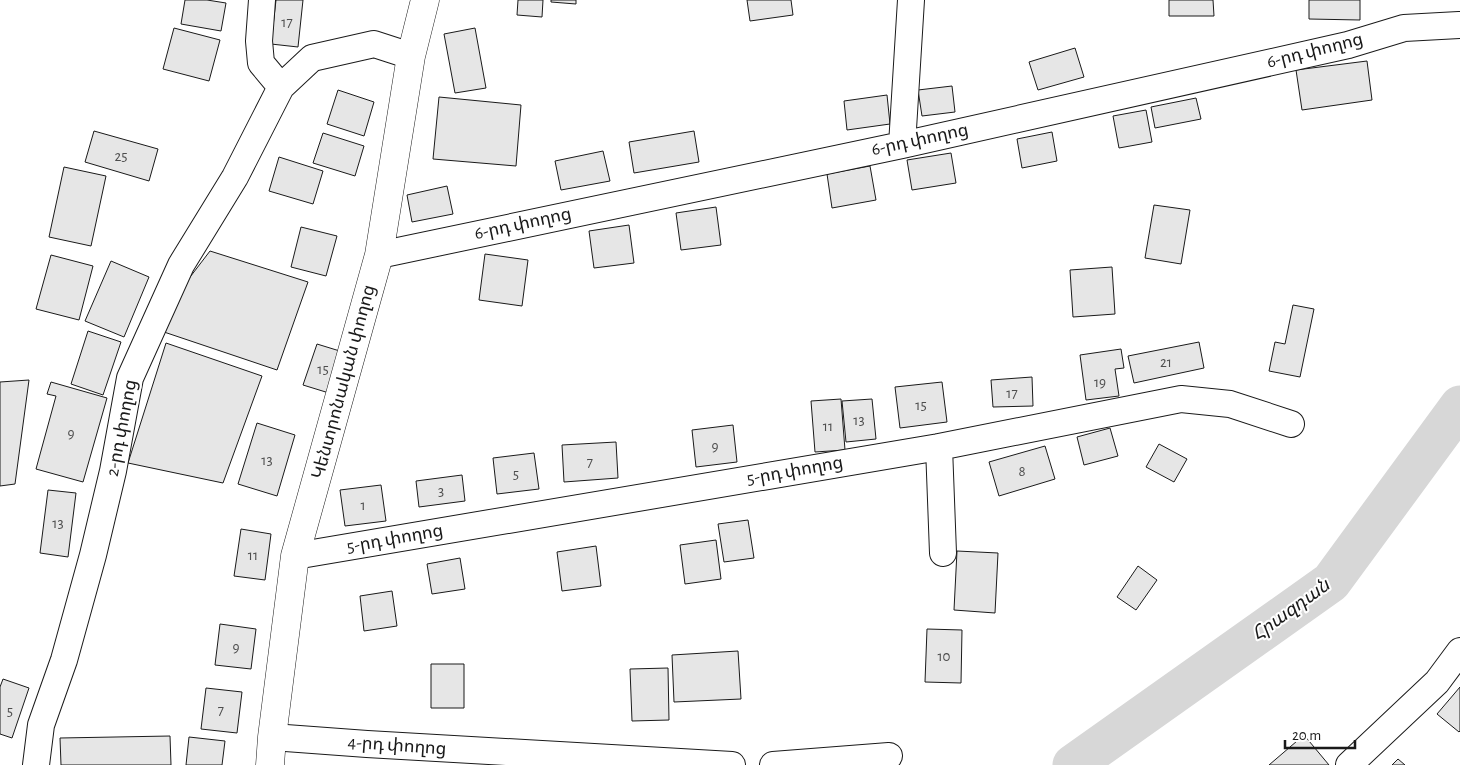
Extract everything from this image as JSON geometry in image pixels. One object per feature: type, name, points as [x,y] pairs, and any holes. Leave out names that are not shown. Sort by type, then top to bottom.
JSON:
[{"type":"main road","name":"Կենտրոնական փողոց","points":[[270,765],[295,556],[379,254],[411,56],[426,0]]},
{"type":"street","points":[[262,0],[259,41],[261,63],[281,87]]},
{"type":"street","points":[[902,145],[911,0]]},
{"type":"street","name":"6-րդ փողոց","points":[[379,254],[902,145],[1338,47],[1404,28],[1459,25]]},
{"type":"street","name":"2-րդ փողոց","points":[[36,765],[41,724],[64,660],[93,555],[113,471],[130,378],[181,265],[235,177],[281,87],[312,58],[374,44],[411,56]]},
{"type":"street","name":"5-րդ փողոց","points":[[295,556],[939,447],[1181,399],[1230,404],[1291,424]]},
{"type":"street","points":[[939,447],[943,553]]},
{"type":"street","points":[[1349,765],[1437,682],[1460,652]]},
{"type":"street","name":"4-րդ փողոց","points":[[272,737],[732,765]]},
{"type":"street","points":[[774,765],[889,756]]},
{"type":"building","points":[[185,0],[207,0],[226,3],[221,31],[181,24]]},
{"type":"building","points":[[276,0],[303,0],[298,47],[271,44]]},
{"type":"building","points":[[518,0],[543,0],[542,17],[517,15]]},
{"type":"building","points":[[551,0],[576,0],[576,4],[551,2]]},
{"type":"building","points":[[747,0],[791,0],[793,15],[750,21]]},
{"type":"building","points":[[1169,0],[1213,0],[1214,16],[1169,16]]},
{"type":"building","points":[[1309,0],[1360,0],[1360,20],[1309,19]]},
{"type":"building","points":[[174,28],[220,40],[209,81],[163,69]]},
{"type":"building","points":[[475,28],[486,88],[455,93],[444,34]]},
{"type":"building","points":[[1075,48],[1084,77],[1038,90],[1029,62]]},
{"type":"building","points":[[1367,61],[1372,100],[1302,110],[1296,70]]},
{"type":"building","points":[[952,86],[955,112],[922,116],[918,90]]},
{"type":"building","points":[[338,90],[374,102],[364,136],[327,124]]},
{"type":"building","points":[[887,95],[890,124],[847,130],[844,101]]},
{"type":"building","points":[[439,97],[521,105],[516,166],[433,159]]},
{"type":"building","points":[[1196,98],[1201,119],[1155,128],[1151,107]]},
{"type":"building","points":[[1146,110],[1152,142],[1119,148],[1113,116]]},
{"type":"building","points":[[94,131],[158,149],[149,181],[85,162]]},
{"type":"building","points":[[694,131],[699,162],[634,173],[629,142]]},
{"type":"building","points":[[1052,132],[1057,161],[1022,168],[1017,139]]},
{"type":"building","points":[[323,133],[364,146],[355,176],[313,163]]},
{"type":"building","points":[[603,151],[610,181],[561,190],[555,161]]},
{"type":"building","points":[[951,153],[956,183],[912,190],[907,160]]},
{"type":"building","points":[[279,157],[323,171],[313,204],[269,191]]},
{"type":"building","points":[[870,166],[876,200],[832,208],[827,174]]},
{"type":"building","points":[[64,167],[106,176],[91,246],[49,237]]},
{"type":"building","points":[[447,186],[453,214],[412,222],[407,195]]},
{"type":"building","points":[[1154,205],[1190,210],[1181,264],[1145,258]]},
{"type":"building","points":[[716,207],[721,245],[681,250],[676,213]]},
{"type":"building","points":[[629,225],[634,263],[594,268],[589,231]]},
{"type":"building","points":[[301,227],[337,236],[326,276],[291,267]]},
{"type":"building","points":[[210,251],[308,282],[277,370],[164,332],[174,298]]},
{"type":"building","points":[[485,254],[528,260],[522,306],[479,300]]},
{"type":"building","points":[[51,255],[93,266],[79,320],[36,309]]},
{"type":"building","points":[[111,261],[149,277],[124,337],[85,321]]},
{"type":"building","points":[[1112,267],[1115,314],[1073,317],[1070,270]]},
{"type":"building","points":[[1293,305],[1314,309],[1300,377],[1269,371],[1275,342],[1285,344]]},
{"type":"building","points":[[88,331],[121,342],[103,395],[71,384]]},
{"type":"building","points":[[1199,342],[1204,368],[1134,383],[1128,356]]},
{"type":"building","points":[[166,343],[262,376],[223,483],[128,463]]},
{"type":"building","points":[[317,344],[343,352],[329,393],[303,385]]},
{"type":"building","points":[[1121,349],[1124,368],[1115,369],[1119,396],[1086,400],[1080,355]]},
{"type":"building","points":[[1032,377],[1033,406],[993,407],[991,380]]},
{"type":"building","points":[[29,380],[15,484],[0,486],[0,382]]},
{"type":"building","points":[[51,382],[107,398],[83,482],[36,469],[56,396],[47,394]]},
{"type":"building","points":[[942,382],[947,422],[900,428],[895,387]]},
{"type":"building","points":[[841,399],[845,450],[815,452],[811,401]]},
{"type":"building","points":[[872,399],[876,439],[846,442],[842,401]]},
{"type":"building","points":[[257,423],[295,435],[277,496],[238,484]]},
{"type":"building","points":[[733,425],[737,462],[696,467],[692,430]]},
{"type":"building","points":[[1110,428],[1118,456],[1084,465],[1077,437]]},
{"type":"building","points":[[616,442],[618,478],[564,482],[562,445]]},
{"type":"building","points":[[1159,444],[1187,459],[1174,482],[1146,467]]},
{"type":"building","points":[[1045,446],[1055,479],[999,496],[989,462]]},
{"type":"building","points":[[534,453],[539,489],[497,494],[493,458]]},
{"type":"building","points":[[462,475],[465,501],[419,507],[416,481]]},
{"type":"building","points":[[381,485],[386,521],[345,526],[340,490]]},
{"type":"building","points":[[48,490],[76,493],[68,557],[40,553]]},
{"type":"building","points":[[748,520],[754,558],[724,562],[718,524]]},
{"type":"building","points":[[241,529],[271,534],[265,580],[234,576]]},
{"type":"building","points":[[716,540],[721,579],[685,584],[680,545]]},
{"type":"building","points":[[596,546],[601,586],[562,591],[557,552]]},
{"type":"building","points":[[957,551],[998,553],[995,613],[954,610]]},
{"type":"building","points":[[460,558],[465,589],[432,594],[427,564]]},
{"type":"building","points":[[1138,566],[1157,580],[1136,610],[1117,597]]},
{"type":"building","points":[[392,591],[397,626],[364,631],[360,596]]},
{"type":"building","points":[[220,624],[256,629],[251,669],[215,665]]},
{"type":"building","points":[[927,629],[962,630],[961,683],[925,682]]},
{"type":"building","points":[[738,651],[741,699],[674,702],[672,655]]},
{"type":"building","points":[[431,664],[464,664],[464,708],[431,708]]},
{"type":"building","points":[[668,668],[669,720],[632,721],[630,669]]},
{"type":"building","points":[[3,679],[29,688],[12,738],[0,734],[0,687]]},
{"type":"building","points":[[1460,687],[1460,731],[1459,732],[1437,714]]},
{"type":"building","points":[[206,688],[242,692],[237,733],[201,729]]},
{"type":"building","points":[[1304,735],[1329,765],[1269,765]]},
{"type":"building","points":[[170,736],[171,765],[61,765],[60,738]]},
{"type":"building","points":[[189,737],[225,741],[222,765],[186,765]]},
{"type":"building","points":[[1398,759],[1405,765],[1392,765]]},
{"type":"waterway","name":"Հրազդան","points":[[1073,765],[1331,582],[1460,406]]}]
